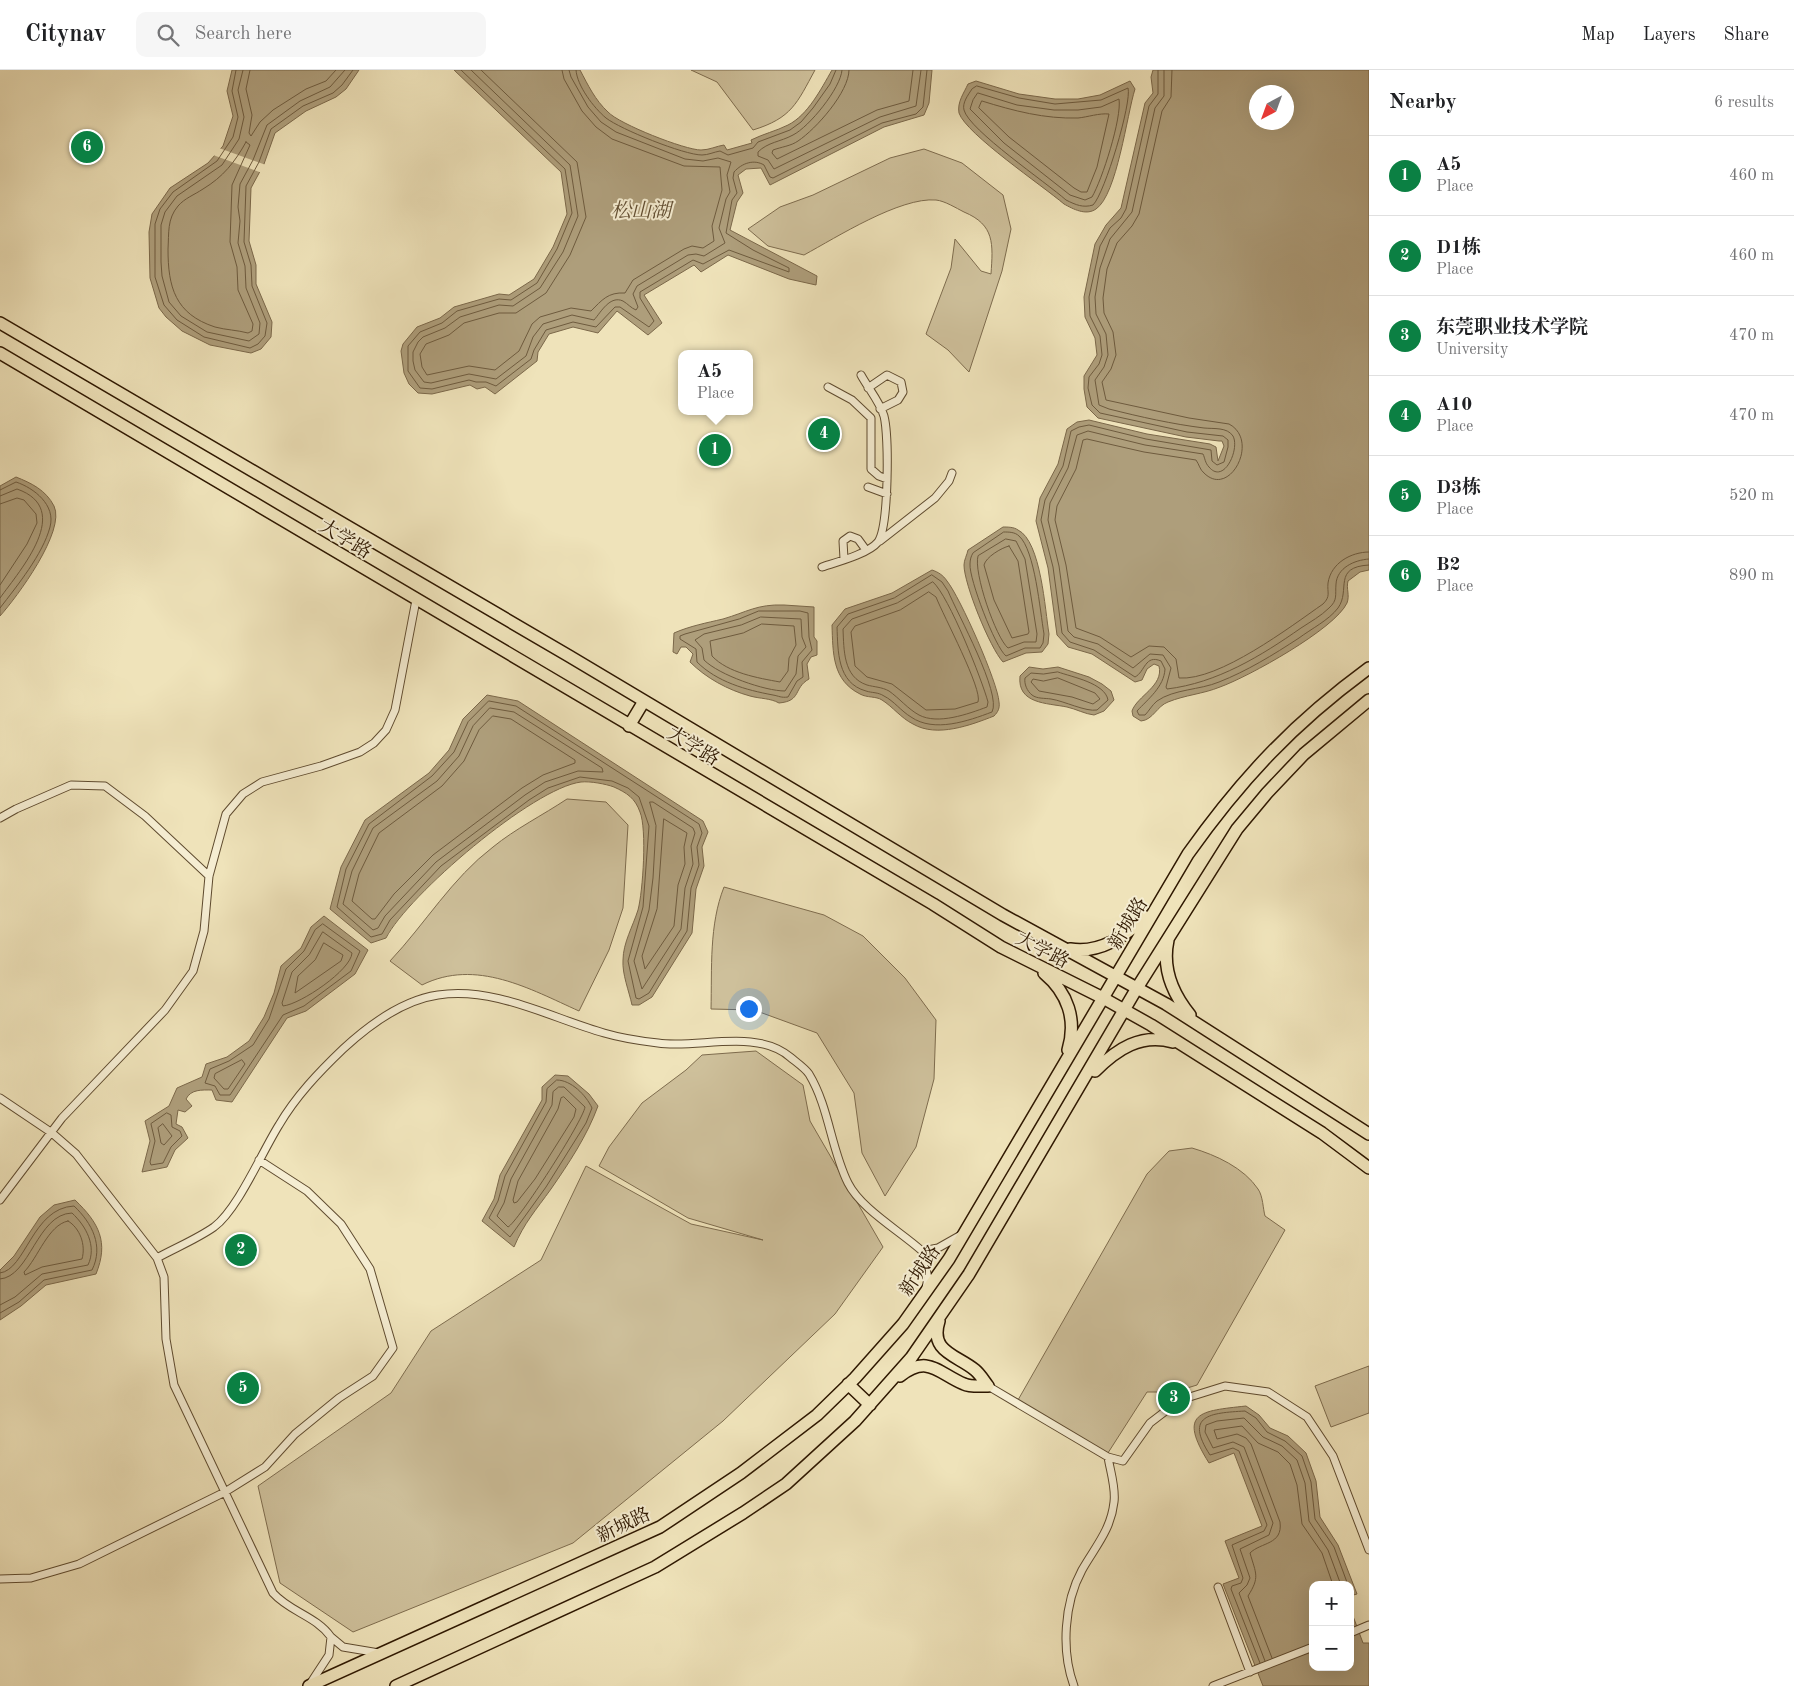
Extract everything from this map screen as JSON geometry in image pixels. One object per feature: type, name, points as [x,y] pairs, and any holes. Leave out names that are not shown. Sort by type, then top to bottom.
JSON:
[{"type":"main road","name":"大学路","points":[[0,323],[1060,946],[1200,1025],[1369,1134]]},
{"type":"main road","name":"大学路","points":[[0,353],[933,904],[1001,947],[1125,1010],[1322,1133],[1369,1168]]},
{"type":"main road","name":"新城路","points":[[309,1686],[660,1527],[784,1442],[816,1415],[848,1384],[902,1324],[925,1294],[966,1232],[1188,854],[1242,782],[1316,708],[1369,668]]},
{"type":"main road","points":[[396,1686],[655,1567],[743,1514],[786,1484],[819,1456],[870,1405],[911,1358],[969,1274],[1079,1090],[1137,988],[1228,843],[1267,793],[1304,754],[1369,700]]},
{"type":"main road","points":[[629,726],[644,701]]},
{"type":"main road","points":[[1060,946],[1080,951],[1099,947],[1129,931],[1157,907]]},
{"type":"main road","points":[[1170,934],[1166,953],[1170,980],[1183,1006],[1200,1025]]},
{"type":"main road","points":[[1029,962],[1055,984],[1070,1010],[1070,1040],[1061,1069]]},
{"type":"main road","points":[[1079,1090],[1107,1059],[1131,1043],[1157,1039],[1180,1044]]},
{"type":"main road","points":[[941,1317],[937,1330],[940,1345],[952,1357],[975,1370],[988,1386]]},
{"type":"main road","points":[[888,1385],[903,1374],[923,1365],[934,1367],[966,1385],[988,1386]]},
{"type":"main road","points":[[848,1384],[870,1405]]},
{"type":"street","points":[[861,375],[884,416],[887,479],[886,519],[877,543]]},
{"type":"street","points":[[868,388],[887,375],[901,382],[903,392],[898,400],[880,409]]},
{"type":"street","points":[[828,387],[852,400],[870,418],[871,469],[879,476],[887,479]]},
{"type":"street","points":[[822,568],[866,550],[877,543],[934,498],[949,481],[952,473]]},
{"type":"street","points":[[868,487],[887,494]]},
{"type":"street","points":[[844,560],[844,541],[850,536],[858,539],[866,550]]},
{"type":"street","points":[[0,1200],[62,1118],[172,1003],[193,971],[204,931],[209,876],[226,814],[243,794],[262,782],[321,766],[360,752],[374,743],[386,730],[396,710],[416,600]]},
{"type":"street","points":[[0,818],[71,785],[105,786],[145,816],[209,876]]},
{"type":"street","points":[[157,1258],[215,1226],[246,1185],[280,1123],[310,1081],[346,1047],[379,1021],[418,1000],[440,994],[482,995],[532,1009],[606,1034],[661,1044],[709,1041],[760,1043],[787,1054],[808,1073],[825,1111],[849,1184],[864,1203],[922,1251],[928,1278],[925,1294]]},
{"type":"street","points":[[0,1098],[52,1133],[76,1154],[157,1258],[164,1278],[166,1339],[174,1385],[273,1593],[290,1608],[323,1626],[331,1638],[343,1647],[382,1653]]},
{"type":"street","points":[[0,1579],[31,1578],[79,1564],[225,1492],[264,1467],[295,1434],[339,1398],[373,1376],[393,1348],[370,1270],[340,1224],[307,1191],[259,1160]]},
{"type":"street","points":[[922,1251],[950,1242],[966,1232]]},
{"type":"street","points":[[988,1386],[1108,1457],[1123,1461],[1150,1423],[1180,1400],[1225,1386],[1268,1392],[1308,1417],[1333,1456],[1369,1550]]},
{"type":"street","points":[[1074,1686],[1066,1645],[1067,1615],[1081,1572],[1106,1532],[1113,1508],[1115,1500],[1108,1457]]},
{"type":"street","points":[[1218,1587],[1250,1672]]},
{"type":"street","points":[[1354,1631],[1369,1625]]},
{"type":"street","points":[[309,1686],[329,1655],[331,1638]]},
{"type":"street","points":[[1213,1686],[1309,1649]]},
{"type":"shaded area","points":[[691,70],[815,70],[792,108],[777,120],[753,130],[717,82]]},
{"type":"shaded area","points":[[924,149],[962,163],[1003,195],[1011,229],[1002,271],[969,372],[948,350],[926,334],[951,268],[955,239],[981,271],[991,274],[992,245],[990,237],[987,229],[974,217],[943,202],[936,200],[921,201],[887,211],[804,255],[768,246],[748,229],[780,207],[813,195],[890,158]]},
{"type":"shaded area","points":[[567,799],[606,802],[628,825],[623,908],[609,950],[579,1011],[522,986],[482,976],[442,977],[422,985],[390,961],[478,859],[510,834]]},
{"type":"shaded area","points":[[724,887],[824,915],[863,936],[905,978],[936,1020],[934,1079],[916,1147],[885,1196],[862,1153],[854,1093],[817,1033],[754,1010],[711,1009],[714,931],[719,901]]},
{"type":"shaded area","points":[[756,1051],[803,1085],[810,1121],[883,1247],[835,1314],[723,1421],[573,1543],[353,1632],[280,1583],[258,1486],[391,1393],[431,1331],[541,1260],[586,1166],[691,1224],[763,1240],[688,1218],[599,1166],[609,1147],[642,1103],[686,1070],[702,1055]]},
{"type":"shaded area","points":[[1192,1148],[1229,1163],[1252,1181],[1260,1192],[1265,1216],[1285,1230],[1197,1385],[1174,1392],[1147,1392],[1106,1456],[1018,1400],[1147,1174],[1169,1151]]},
{"type":"shaded area","points":[[1369,1366],[1369,1413],[1331,1427],[1315,1386]]},
{"type":"water","points":[[232,70],[359,70],[346,89],[336,97],[306,111],[275,133],[264,164],[251,188],[249,241],[256,265],[256,284],[272,322],[271,337],[261,349],[251,353],[210,345],[182,331],[159,308],[150,278],[149,232],[152,214],[170,188],[208,163],[223,146],[233,116],[227,91]]},
{"type":"water","name":"松山湖","points":[[454,70],[580,70],[603,107],[614,117],[625,123],[681,146],[704,150],[724,145],[727,150],[752,143],[751,140],[795,121],[808,108],[832,70],[932,70],[929,103],[924,115],[884,127],[770,185],[761,168],[746,169],[738,175],[743,193],[737,202],[730,230],[817,276],[816,285],[789,279],[728,255],[701,272],[694,265],[644,295],[662,323],[648,335],[617,311],[598,333],[573,327],[549,334],[538,352],[537,361],[495,394],[485,387],[477,389],[470,385],[432,394],[418,393],[409,384],[404,373],[401,351],[403,344],[417,327],[440,318],[454,307],[499,294],[509,295],[534,279],[553,247],[567,214],[561,172]]},
{"type":"water","points":[[1153,70],[1369,70],[1369,570],[1360,572],[1348,581],[1347,603],[1339,614],[1326,626],[1290,651],[1233,682],[1168,702],[1149,718],[1141,721],[1133,716],[1132,711],[1139,700],[1158,679],[1159,666],[1154,664],[1147,669],[1142,680],[1135,682],[1092,654],[1068,647],[1057,635],[1048,568],[1036,521],[1040,498],[1058,464],[1067,429],[1077,422],[1089,420],[1147,434],[1210,444],[1216,447],[1218,461],[1224,446],[1222,441],[1186,437],[1098,418],[1087,407],[1084,376],[1097,355],[1095,338],[1085,317],[1084,297],[1095,244],[1106,225],[1121,208],[1145,103],[1153,93],[1151,77]]},
{"type":"water","points":[[976,81],[1019,94],[1055,99],[1078,99],[1100,95],[1130,81],[1135,89],[1120,153],[1110,188],[1096,209],[1084,212],[1064,204],[975,134],[959,113],[959,109],[960,101],[968,84]]},
{"type":"water","points":[[16,477],[33,485],[51,500],[56,517],[47,547],[38,563],[0,616],[0,486]]},
{"type":"water","points":[[1003,527],[1018,530],[1026,537],[1032,548],[1041,577],[1049,634],[1048,644],[1042,652],[1026,653],[1003,662],[991,644],[979,615],[968,586],[964,561],[968,550]]},
{"type":"water","points":[[932,570],[945,579],[960,604],[986,660],[999,704],[997,713],[994,716],[954,729],[933,730],[922,728],[905,719],[882,700],[863,695],[851,688],[839,673],[834,655],[832,625],[845,609],[892,593]]},
{"type":"water","points":[[784,605],[814,607],[814,637],[817,641],[817,655],[811,657],[807,664],[809,679],[801,686],[791,700],[779,703],[734,690],[718,683],[696,668],[690,662],[693,654],[686,647],[681,647],[677,654],[673,652],[674,633],[759,607]]},
{"type":"water","points":[[1029,667],[1043,669],[1058,667],[1089,677],[1111,691],[1114,700],[1104,711],[1094,715],[1035,700],[1023,692],[1020,685],[1020,676]]},
{"type":"water","points":[[487,695],[518,701],[703,821],[708,832],[702,847],[704,866],[696,889],[692,933],[652,997],[639,1005],[632,1005],[625,977],[623,954],[640,901],[644,860],[642,820],[638,807],[630,796],[611,786],[593,782],[581,782],[560,789],[533,803],[474,846],[445,871],[419,896],[399,919],[386,938],[371,943],[330,909],[341,867],[365,820],[429,773],[449,750],[463,719]]},
{"type":"water","points":[[324,916],[368,950],[355,974],[306,1011],[287,1018],[232,1102],[216,1100],[212,1090],[191,1093],[186,1099],[192,1106],[185,1112],[178,1110],[176,1124],[182,1127],[188,1138],[175,1150],[167,1167],[142,1172],[150,1141],[145,1121],[169,1106],[177,1088],[202,1077],[206,1064],[227,1057],[249,1041],[264,1017],[274,993],[281,966],[301,948],[311,927]]},
{"type":"water","points":[[555,1075],[568,1076],[589,1094],[598,1106],[589,1128],[577,1149],[526,1224],[514,1247],[482,1221],[494,1199],[500,1175],[542,1100],[542,1087]]},
{"type":"water","points":[[75,1200],[96,1225],[99,1234],[102,1252],[96,1274],[46,1285],[21,1306],[0,1320],[0,1270],[14,1256],[40,1217],[54,1205]]},
{"type":"water","points":[[1246,1406],[1259,1415],[1270,1428],[1288,1436],[1306,1453],[1316,1481],[1320,1517],[1338,1545],[1352,1581],[1309,1581],[1309,1671],[1354,1671],[1354,1619],[1363,1643],[1369,1643],[1369,1686],[1263,1686],[1223,1584],[1239,1578],[1225,1541],[1262,1526],[1234,1453],[1209,1463],[1200,1446],[1195,1433],[1195,1424],[1198,1417],[1216,1410]]},
{"type":"pier","points":[[219,148],[266,165],[262,173],[213,155]]},
{"type":"place","name":"B2","points":[[87,147]]},
{"type":"place","name":"A10","points":[[824,434]]},
{"type":"place","name":"A5","points":[[715,450]]},
{"type":"place","name":"D1栋","points":[[241,1250]]},
{"type":"place","name":"D3栋","points":[[243,1388]]},
{"type":"place","name":"东莞职业技术学院","points":[[1174,1398]]}]
